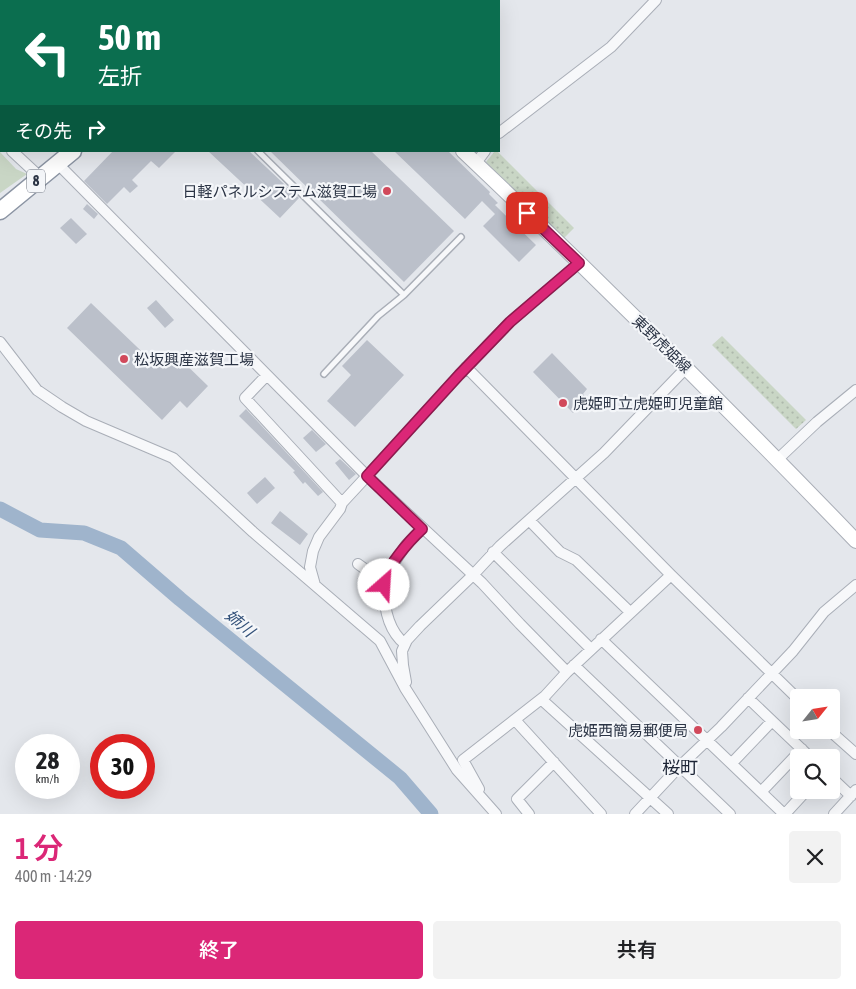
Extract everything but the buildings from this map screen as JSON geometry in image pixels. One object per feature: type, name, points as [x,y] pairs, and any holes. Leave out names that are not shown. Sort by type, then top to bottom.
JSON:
[{"type":"highway","name":"8","points":[[0,211],[72,152]]},
{"type":"main road","name":"東野虎姫線","points":[[464,152],[778,459],[856,541]]},
{"type":"street","points":[[500,132],[611,47],[656,0]]},
{"type":"street","points":[[13,152],[41,178]]},
{"type":"street","points":[[476,163],[484,152]]},
{"type":"street","points":[[58,164],[367,476],[482,583],[520,624],[730,814]]},
{"type":"street","points":[[315,585],[314,576],[310,568],[313,551],[319,537],[340,509],[342,503],[466,367],[510,322],[579,263]]},
{"type":"street","points":[[0,342],[37,390],[62,407],[86,421],[173,458],[253,532],[380,641],[408,693],[457,770],[496,814]]},
{"type":"street","points":[[466,367],[576,480],[790,691]]},
{"type":"street","points":[[408,693],[402,650],[405,644],[493,552],[576,480],[686,368]]},
{"type":"street","points":[[267,375],[244,398],[342,503]]},
{"type":"street","points":[[778,459],[817,422],[856,390]]},
{"type":"street","points":[[529,520],[560,552],[576,560],[630,612]]},
{"type":"street","points":[[405,644],[397,638],[385,610],[384,578],[406,545],[422,529]]},
{"type":"street","points":[[493,552],[591,649]]},
{"type":"street","points":[[358,564],[376,576],[384,578]]},
{"type":"street","points":[[484,801],[463,760],[541,699],[601,639],[671,575]]},
{"type":"street","points":[[635,814],[772,673],[824,612],[856,586]]},
{"type":"street","points":[[601,639],[784,814],[798,799]]},
{"type":"street","points":[[748,698],[802,749]]},
{"type":"street","points":[[541,699],[668,814]]},
{"type":"street","points":[[515,720],[601,814]]},
{"type":"street","points":[[732,763],[772,721]]},
{"type":"street","points":[[839,739],[856,754]]},
{"type":"street","points":[[529,814],[517,799],[554,762]]},
{"type":"street","points":[[761,792],[790,762]]},
{"type":"street","points":[[834,814],[853,793],[840,784]]},
{"type":"lane","points":[[259,152],[404,295]]},
{"type":"lane","points":[[324,374],[378,316],[404,295],[461,238]]},
{"type":"green space","points":[[0,152],[16,169],[27,174],[0,193]]},
{"type":"green space","points":[[494,152],[498,152],[574,228],[564,238],[486,162]]},
{"type":"green space","points":[[722,336],[806,420],[796,429],[712,345]]},
{"type":"waterway","name":"姉川","points":[[0,509],[40,530],[84,533],[121,548],[180,599],[400,778],[431,814]]},
{"type":"place","name":"日軽パネルシステム滋賀工場","points":[[387,191]]},
{"type":"place","name":"松坂興産滋賀工場","points":[[124,359]]},
{"type":"place","name":"虎姫町立虎姫町児童館","points":[[563,403]]},
{"type":"place","name":"虎姫西簡易郵便局","points":[[698,730]]},
{"type":"district","name":"桜町","points":[[680,767]]},
{"type":"route","points":[[384,585],[384,578],[406,545],[422,529],[367,476],[510,322],[579,263],[527,213]]}]
